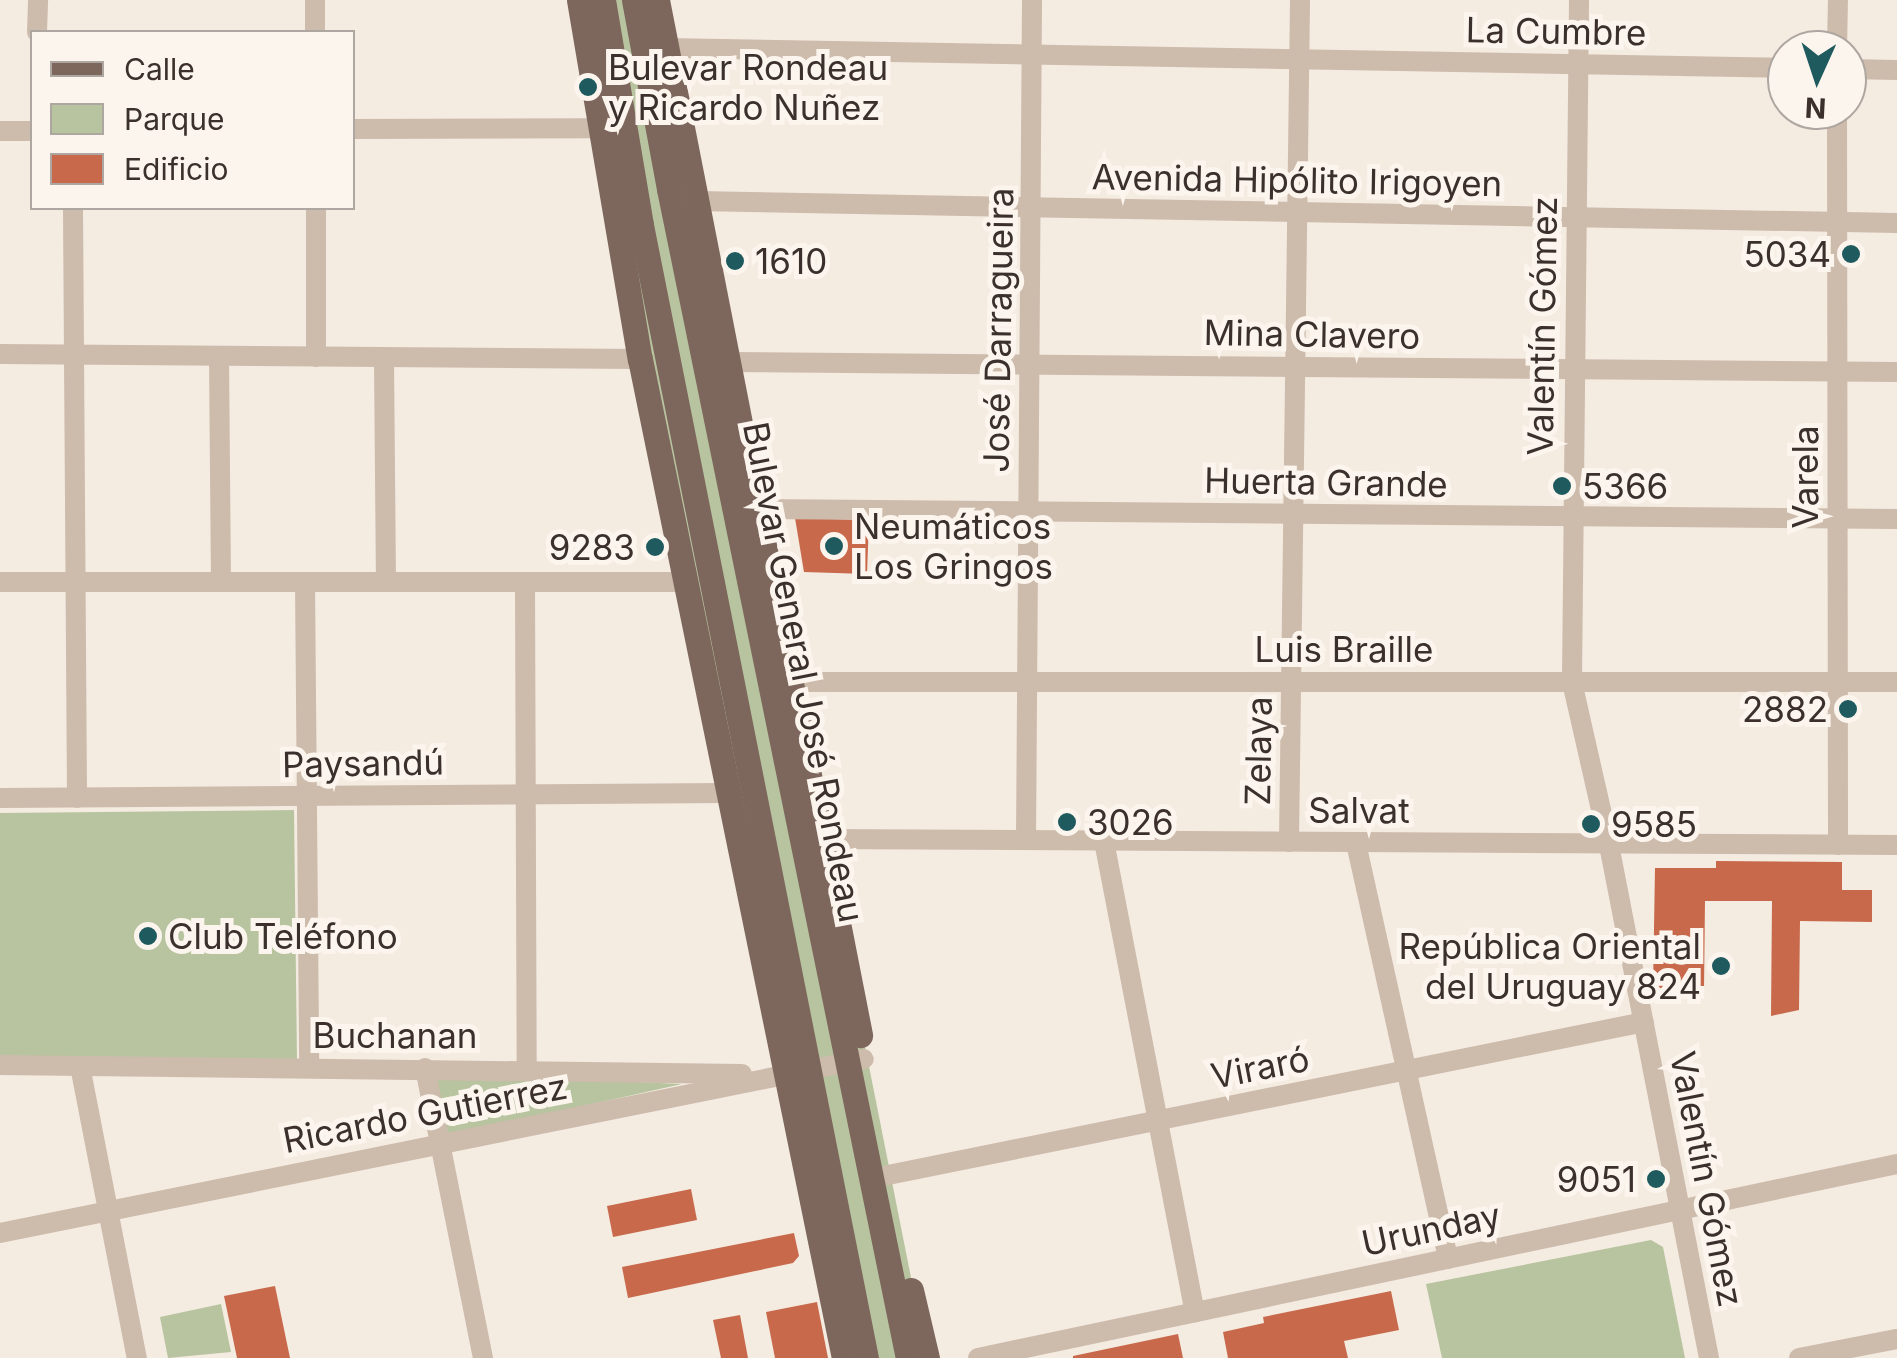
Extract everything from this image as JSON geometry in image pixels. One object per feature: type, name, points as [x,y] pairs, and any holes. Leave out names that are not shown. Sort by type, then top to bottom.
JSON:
[{"type":"main road","points":[[580,0],[613,126],[631,156],[678,198]]},
{"type":"main road","points":[[603,0],[613,126],[626,206],[734,704],[844,1358]]},
{"type":"main road","name":"Bulevar General José Rondeau","points":[[634,0],[666,113]]},
{"type":"main road","name":"Bulevar General José Rondeau","points":[[656,0],[665,48],[666,113],[678,198],[730,484],[856,1060],[888,1175],[926,1358]]},
{"type":"main road","points":[[613,126],[666,113]]},
{"type":"main road","points":[[631,156],[626,206],[640,359],[741,862],[866,1358]]},
{"type":"main road","points":[[626,206],[678,198]]},
{"type":"main road","name":"Bulevar General José Rondeau","points":[[678,198],[726,362],[790,682],[821,839],[908,1358]]},
{"type":"main road","points":[[730,484],[738,423]]},
{"type":"main road","points":[[734,704],[741,862]]},
{"type":"main road","points":[[914,1302],[918,1358]]},
{"type":"street","points":[[37,30],[38,0]]},
{"type":"street","points":[[315,0],[315,30]]},
{"type":"street","name":"José Darragueira","points":[[1026,840],[1032,0]]},
{"type":"street","name":"Zelaya","points":[[1289,842],[1300,0]]},
{"type":"street","name":"Valentín Gómez","points":[[1579,0],[1572,682],[1609,844],[1709,1358]]},
{"type":"street","points":[[1838,0],[1838,30]]},
{"type":"street","name":"La Cumbre","points":[[665,48],[1767,68]]},
{"type":"street","points":[[1867,69],[1897,70]]},
{"type":"street","points":[[355,129],[613,126]]},
{"type":"street","name":"Varela","points":[[1838,130],[1838,844]]},
{"type":"street","points":[[0,132],[30,131]]},
{"type":"street","name":"Avenida Hipólito Irigoyen","points":[[678,198],[1897,223]]},
{"type":"street","points":[[74,210],[77,798]]},
{"type":"street","points":[[316,210],[316,357]]},
{"type":"street","points":[[0,354],[640,359]]},
{"type":"street","points":[[219,356],[221,582]]},
{"type":"street","points":[[384,358],[386,582]]},
{"type":"street","name":"Mina Clavero","points":[[726,362],[1897,372]]},
{"type":"street","name":"Huerta Grande","points":[[755,509],[1897,519]]},
{"type":"street","points":[[0,582],[684,582]]},
{"type":"street","points":[[305,582],[310,1068]]},
{"type":"street","points":[[524,582],[527,1069]]},
{"type":"street","name":"Luis Braille","points":[[790,682],[1897,682]]},
{"type":"street","name":"Paysandú","points":[[0,798],[726,792]]},
{"type":"street","name":"Salvat","points":[[821,839],[1897,844]]},
{"type":"street","points":[[1104,841],[1195,1312]]},
{"type":"street","points":[[1356,843],[1448,1259]]},
{"type":"street","name":"Viraró","points":[[888,1175],[1644,1022]]},
{"type":"street","name":"Ricardo Gutierrez","points":[[0,1233],[716,1081],[797,1072],[856,1060]]},
{"type":"street","name":"Buchanan","points":[[0,1066],[527,1069],[716,1081]]},
{"type":"street","points":[[80,1066],[138,1358]]},
{"type":"street","points":[[424,1068],[483,1358]]},
{"type":"street","name":"Urunday","points":[[978,1358],[1897,1164]]},
{"type":"street","points":[[1800,1358],[1897,1339]]},
{"type":"green space","points":[[579,0],[657,0],[927,1358],[844,1358]]},
{"type":"green space","name":"Club Teléfono","points":[[294,810],[297,1061],[0,1060],[0,813]]},
{"type":"green space","points":[[431,1073],[682,1084],[444,1137]]},
{"type":"green space","points":[[1651,1240],[1663,1247],[1685,1358],[1442,1358],[1426,1284]]},
{"type":"green space","points":[[221,1304],[231,1352],[168,1358],[160,1317]]},
{"type":"building","points":[[795,518],[869,520],[867,574],[804,572]]},
{"type":"building","points":[[1716,861],[1842,862],[1842,890],[1872,890],[1872,922],[1800,921],[1799,1010],[1771,1016],[1772,901],[1705,901],[1704,989],[1653,988],[1655,868],[1716,868]]},
{"type":"building","points":[[691,1189],[697,1220],[613,1237],[607,1206]]},
{"type":"building","points":[[794,1233],[799,1256],[793,1263],[628,1298],[622,1267]]},
{"type":"building","points":[[275,1286],[290,1358],[237,1358],[224,1296]]},
{"type":"building","points":[[1391,1291],[1399,1330],[1344,1341],[1348,1358],[1228,1358],[1223,1332],[1264,1323],[1263,1317]]},
{"type":"building","points":[[817,1302],[828,1358],[775,1358],[766,1312]]},
{"type":"building","points":[[740,1315],[748,1358],[721,1358],[713,1320]]},
{"type":"building","points":[[1178,1334],[1183,1358],[1073,1358],[1073,1356]]},
{"type":"place","name":"Bulevar Rondeau y Ricardo Nuñez","points":[[588,87]]},
{"type":"place","name":"5034","points":[[1851,254]]},
{"type":"place","name":"1610","points":[[735,261]]},
{"type":"place","name":"5366","points":[[1562,486]]},
{"type":"place","name":"Neumáticos Los Gringos","points":[[834,546]]},
{"type":"place","name":"9283","points":[[655,547]]},
{"type":"place","name":"2882","points":[[1848,709]]},
{"type":"place","name":"3026","points":[[1067,822]]},
{"type":"place","name":"9585","points":[[1591,824]]},
{"type":"place","name":"Club Teléfono","points":[[148,936]]},
{"type":"place","name":"República Oriental del Uruguay 824","points":[[1721,966]]},
{"type":"place","name":"9051","points":[[1656,1179]]}]
